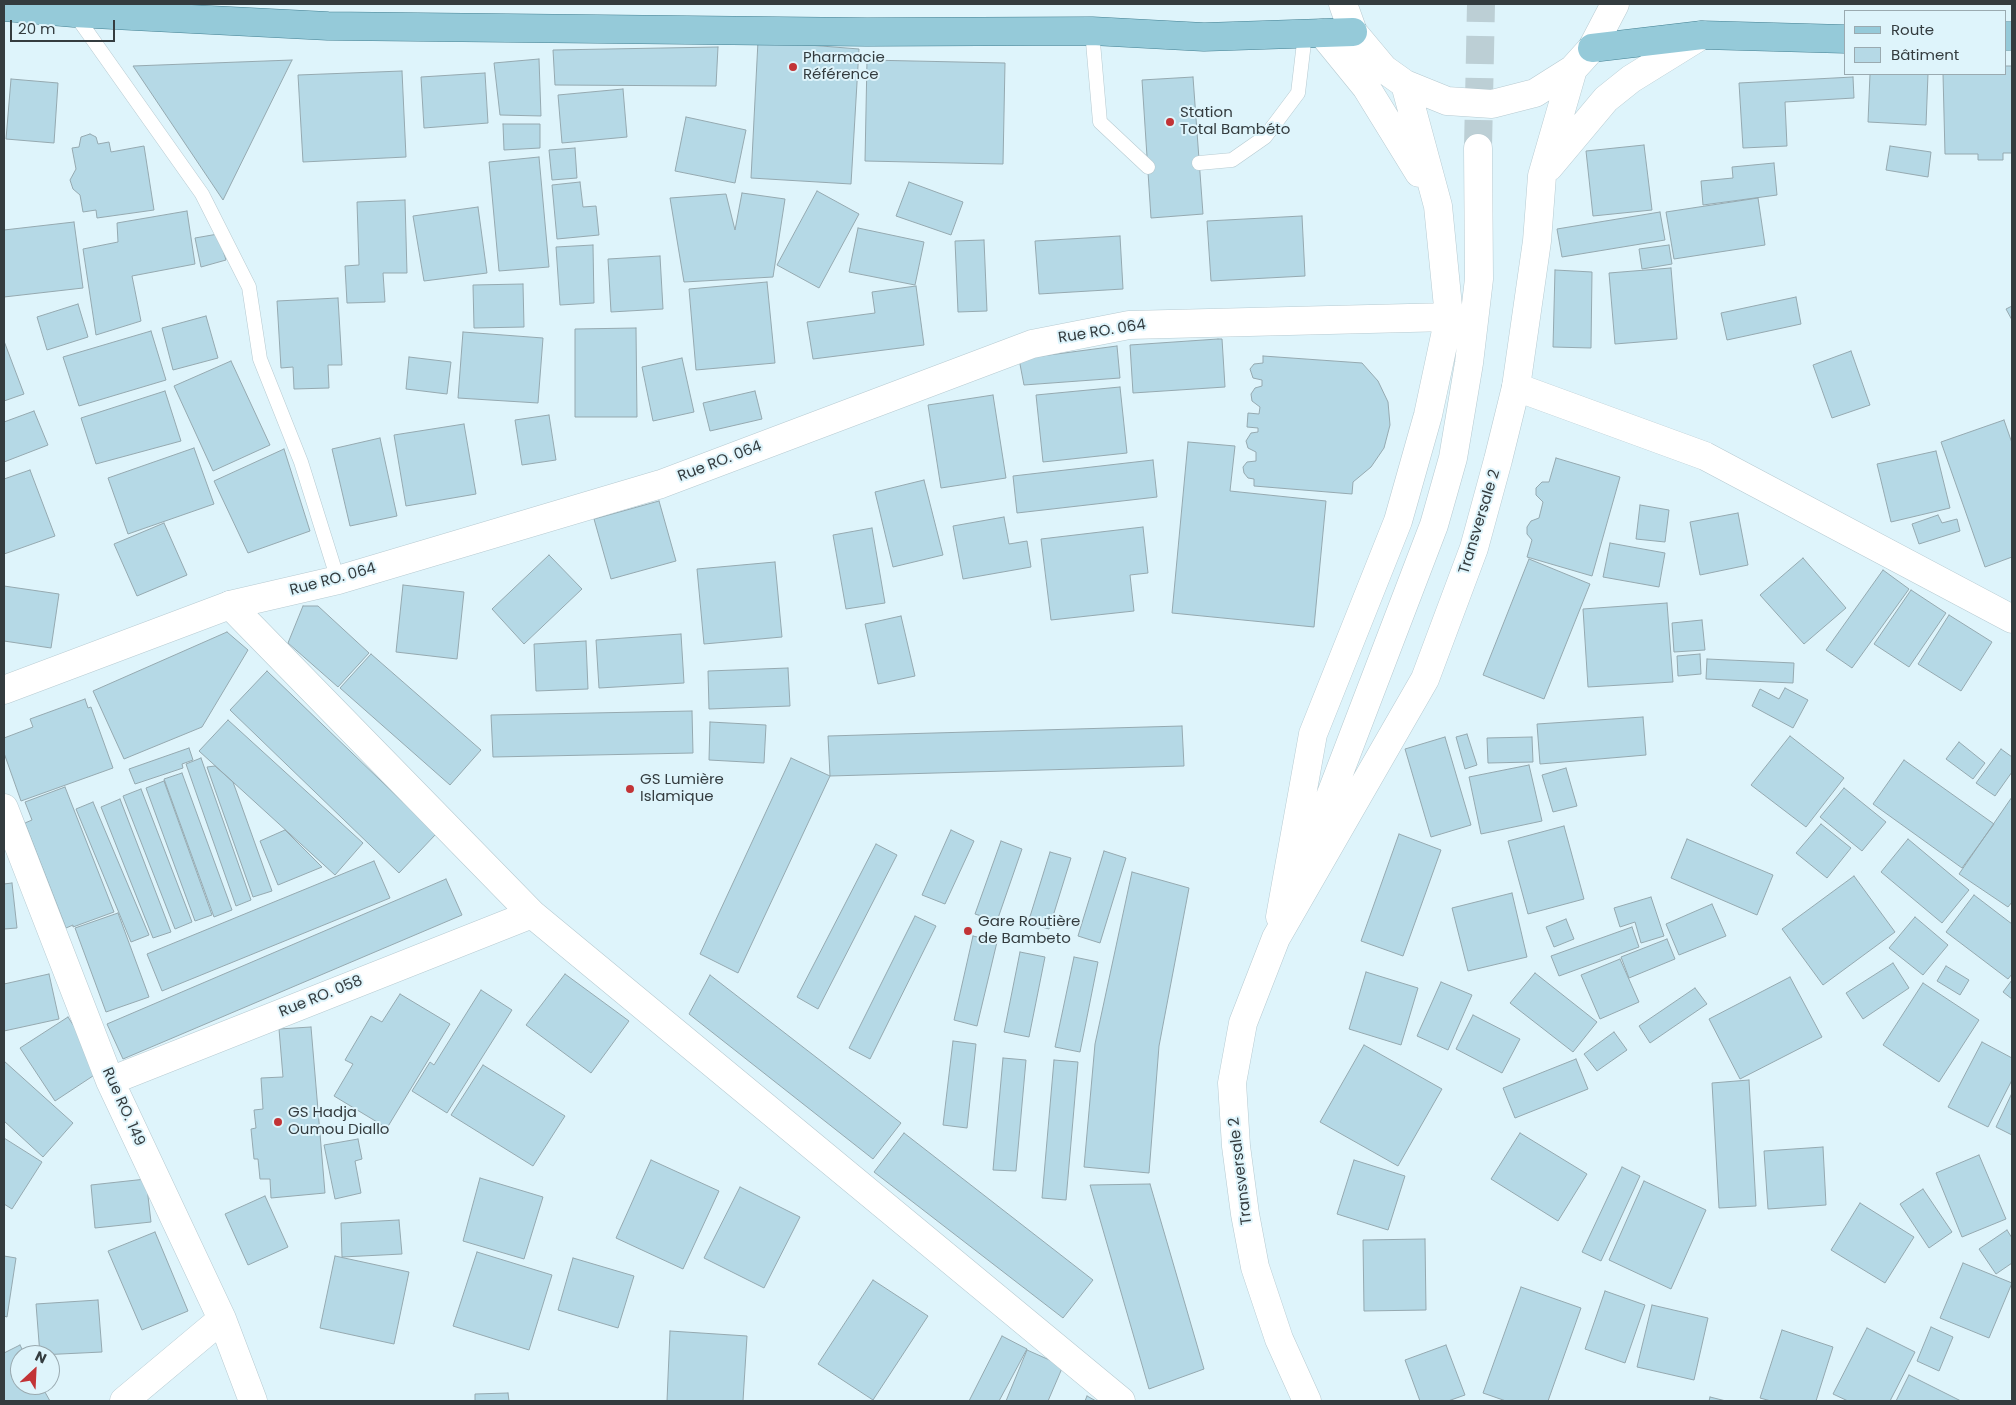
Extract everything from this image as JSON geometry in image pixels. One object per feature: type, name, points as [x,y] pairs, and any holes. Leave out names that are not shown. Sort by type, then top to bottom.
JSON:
[{"type":"main road","points":[[4,7],[74,13],[328,26],[847,32],[1092,31],[1204,37],[1353,32]]},
{"type":"main road","points":[[1592,48],[1702,35],[1844,39]]},
{"type":"street","points":[[1343,4],[1353,32],[1384,69],[1405,84],[1447,101],[1492,104],[1535,93],[1573,69],[1592,48],[1615,4]]},
{"type":"street","points":[[1314,33],[1366,88],[1397,135],[1438,206]]},
{"type":"street","points":[[1542,176],[1606,99],[1631,79],[1702,35]]},
{"type":"street","name":"Transversale 2","points":[[1307,1401],[1278,1339],[1255,1267],[1245,1214],[1236,1146],[1232,1083],[1243,1023],[1276,938],[1426,679],[1474,548],[1516,387],[1537,241],[1542,176],[1573,69]]},
{"type":"street","name":"Transversale 2","points":[[1276,938],[1314,734],[1398,520],[1428,415],[1449,317],[1438,206],[1405,84]]},
{"type":"street","points":[[1276,938],[1434,525],[1453,458],[1469,363],[1479,279],[1478,148]]},
{"type":"street","name":"Rue RO. 064","points":[[4,690],[230,605],[338,580],[662,484],[1032,344],[1129,325],[1449,317]]},
{"type":"street","points":[[1516,387],[1705,456],[2012,620]]},
{"type":"street","points":[[230,605],[532,914],[1121,1401]]},
{"type":"street","name":"Rue RO. 149","points":[[4,808],[110,1081],[222,1319],[253,1401]]},
{"type":"street","name":"Rue RO. 058","points":[[110,1081],[532,914]]},
{"type":"street","points":[[124,1401],[222,1319]]},
{"type":"lane","points":[[74,13],[202,194],[250,287],[260,359],[300,462],[338,580]]},
{"type":"lane","points":[[1092,31],[1100,122],[1148,167]]},
{"type":"lane","points":[[1199,164],[1232,160],[1265,137],[1298,93],[1314,33]]},
{"type":"building","points":[[758,41],[859,49],[851,184],[751,178]]},
{"type":"building","points":[[718,47],[716,86],[555,85],[553,50]]},
{"type":"building","points":[[539,59],[541,116],[500,115],[494,63]]},
{"type":"building","points":[[292,60],[223,200],[133,66]]},
{"type":"building","points":[[867,60],[1005,63],[1003,164],[865,161]]},
{"type":"building","points":[[2006,66],[2012,66],[2012,153],[2003,153],[2003,160],[1978,160],[1978,154],[1945,154],[1943,75],[2006,75]]},
{"type":"building","points":[[402,71],[406,157],[303,162],[298,75]]},
{"type":"building","points":[[485,73],[488,123],[424,128],[421,77]]},
{"type":"building","points":[[1870,75],[1928,75],[1926,125],[1868,122]]},
{"type":"building","name":"Station Total Bambéto","points":[[1193,77],[1203,214],[1151,218],[1142,80]]},
{"type":"building","points":[[1853,77],[1854,98],[1785,102],[1787,146],[1743,148],[1739,83]]},
{"type":"building","points":[[11,79],[58,83],[54,143],[6,139]]},
{"type":"building","points":[[623,89],[627,137],[562,143],[558,95]]},
{"type":"building","points":[[686,117],[746,130],[735,183],[675,171]]},
{"type":"building","points":[[503,124],[540,124],[540,148],[504,150]]},
{"type":"building","points":[[90,134],[96,137],[98,144],[109,142],[111,152],[144,146],[154,210],[97,218],[96,210],[83,212],[80,195],[73,189],[70,180],[76,169],[72,148],[79,147],[81,137]]},
{"type":"building","points":[[1644,145],[1652,210],[1593,216],[1586,151]]},
{"type":"building","points":[[1890,146],[1931,152],[1928,177],[1886,170]]},
{"type":"building","points":[[575,148],[577,178],[552,180],[549,150]]},
{"type":"building","points":[[539,157],[549,267],[499,271],[489,162]]},
{"type":"building","points":[[1774,163],[1777,195],[1703,205],[1701,181],[1733,178],[1732,167]]},
{"type":"building","points":[[580,182],[583,207],[596,206],[599,235],[557,239],[552,185]]},
{"type":"building","points":[[909,182],[963,202],[951,235],[896,216]]},
{"type":"building","points":[[817,191],[859,214],[819,288],[777,265]]},
{"type":"building","points":[[742,193],[785,199],[773,277],[684,282],[670,198],[726,194],[735,230]]},
{"type":"building","points":[[1758,198],[1765,245],[1674,259],[1666,212]]},
{"type":"building","points":[[405,200],[407,273],[383,273],[385,302],[347,303],[345,266],[359,265],[357,202]]},
{"type":"building","points":[[478,207],[487,273],[424,281],[413,216]]},
{"type":"building","points":[[187,211],[195,264],[132,276],[141,321],[96,335],[83,249],[118,242],[117,223]]},
{"type":"building","points":[[1660,212],[1665,240],[1562,257],[1557,229]]},
{"type":"building","points":[[1302,216],[1305,276],[1211,281],[1207,221]]},
{"type":"building","points":[[74,222],[83,288],[4,297],[4,230]]},
{"type":"building","points":[[858,228],[924,242],[915,285],[849,272]]},
{"type":"building","points":[[218,234],[226,260],[201,267],[195,238]]},
{"type":"building","points":[[1120,236],[1123,289],[1039,294],[1035,241]]},
{"type":"building","points":[[984,240],[987,311],[958,312],[955,241]]},
{"type":"building","points":[[593,245],[594,303],[560,305],[556,247]]},
{"type":"building","points":[[1669,245],[1672,264],[1642,269],[1639,249]]},
{"type":"building","points":[[660,256],[663,309],[611,312],[608,259]]},
{"type":"building","points":[[1671,268],[1677,339],[1615,344],[1609,273]]},
{"type":"building","points":[[1555,270],[1592,272],[1591,348],[1553,347]]},
{"type":"building","points":[[767,282],[775,363],[696,370],[689,289]]},
{"type":"building","points":[[523,284],[524,327],[474,328],[473,285]]},
{"type":"building","points":[[916,286],[924,345],[813,359],[807,322],[875,313],[872,292]]},
{"type":"building","points":[[1796,297],[1801,324],[1727,340],[1721,313]]},
{"type":"building","points":[[338,298],[342,365],[328,365],[329,388],[294,389],[293,367],[281,368],[277,301]]},
{"type":"building","points":[[78,304],[88,337],[47,350],[37,317]]},
{"type":"building","points":[[2012,306],[2012,320],[2006,309]]},
{"type":"building","points":[[206,316],[218,358],[173,370],[162,328]]},
{"type":"building","points":[[636,328],[637,417],[575,417],[575,329]]},
{"type":"building","points":[[151,331],[166,380],[79,406],[63,357]]},
{"type":"building","points":[[463,332],[543,338],[538,403],[458,398]]},
{"type":"building","points":[[1222,339],[1225,387],[1133,393],[1130,345]]},
{"type":"building","points":[[4,341],[24,394],[4,401]]},
{"type":"building","points":[[1117,346],[1120,378],[1024,385],[1019,359]]},
{"type":"building","points":[[1851,351],[1870,405],[1832,418],[1813,365]]},
{"type":"building","points":[[1263,356],[1362,363],[1378,381],[1388,402],[1390,425],[1384,448],[1371,467],[1353,482],[1352,494],[1254,486],[1254,479],[1248,478],[1244,473],[1243,467],[1247,462],[1256,461],[1256,452],[1248,448],[1246,441],[1251,433],[1258,432],[1258,428],[1247,427],[1248,413],[1259,414],[1260,407],[1252,401],[1251,394],[1255,388],[1262,386],[1262,380],[1253,378],[1250,369],[1254,364],[1263,363]]},
{"type":"building","points":[[409,357],[451,362],[447,394],[406,389]]},
{"type":"building","points":[[682,358],[694,412],[653,421],[642,367]]},
{"type":"building","points":[[231,361],[270,445],[213,471],[174,386]]},
{"type":"building","points":[[1120,387],[1127,453],[1043,462],[1036,395]]},
{"type":"building","points":[[165,391],[181,441],[96,464],[81,418]]},
{"type":"building","points":[[755,391],[762,419],[710,431],[703,403]]},
{"type":"building","points":[[993,395],[1006,478],[941,488],[928,405]]},
{"type":"building","points":[[34,411],[48,445],[4,462],[4,422]]},
{"type":"building","points":[[549,415],[556,460],[522,465],[515,420]]},
{"type":"building","points":[[2004,420],[2012,443],[2012,557],[1985,567],[1941,442]]},
{"type":"building","points":[[464,424],[476,494],[406,506],[394,435]]},
{"type":"building","points":[[380,438],[397,516],[350,526],[332,449]]},
{"type":"building","points":[[1188,442],[1235,446],[1230,491],[1326,501],[1314,627],[1172,613]]},
{"type":"building","points":[[194,448],[214,504],[128,534],[108,478]]},
{"type":"building","points":[[284,449],[310,531],[248,553],[214,481]]},
{"type":"building","points":[[1936,451],[1950,508],[1891,522],[1877,464]]},
{"type":"building","points":[[1556,458],[1620,477],[1592,576],[1527,557],[1532,540],[1527,534],[1527,527],[1531,521],[1539,518],[1543,502],[1536,495],[1536,488],[1542,482],[1549,482]]},
{"type":"building","points":[[1153,460],[1157,497],[1017,513],[1013,476]]},
{"type":"building","points":[[30,470],[55,536],[4,554],[4,479]]},
{"type":"building","points":[[924,480],[943,555],[893,567],[875,492]]},
{"type":"building","points":[[659,501],[676,561],[611,579],[594,519]]},
{"type":"building","points":[[1640,505],[1669,510],[1665,542],[1636,539]]},
{"type":"building","points":[[1738,513],[1748,565],[1700,575],[1690,522]]},
{"type":"building","points":[[1938,515],[1942,523],[1957,519],[1960,531],[1919,544],[1912,524]]},
{"type":"building","points":[[1004,517],[1009,544],[1027,541],[1031,567],[963,579],[953,526]]},
{"type":"building","points":[[164,523],[187,575],[137,596],[114,544]]},
{"type":"building","points":[[1143,527],[1148,573],[1130,575],[1134,611],[1051,620],[1041,539]]},
{"type":"building","points":[[872,528],[885,603],[846,609],[833,535]]},
{"type":"building","points":[[1610,543],[1665,553],[1659,587],[1603,577]]},
{"type":"building","points":[[549,555],[582,589],[524,644],[492,609]]},
{"type":"building","points":[[1803,558],[1846,608],[1804,644],[1760,595]]},
{"type":"building","points":[[1529,559],[1590,584],[1544,699],[1483,675]]},
{"type":"building","points":[[775,562],[782,637],[704,644],[697,569]]},
{"type":"building","points":[[1883,570],[1909,589],[1852,668],[1826,650]]},
{"type":"building","points":[[403,585],[464,592],[457,659],[396,652]]},
{"type":"building","points":[[4,586],[59,594],[51,648],[4,641]]},
{"type":"building","points":[[1911,590],[1946,613],[1909,667],[1874,644]]},
{"type":"building","points":[[1667,603],[1673,682],[1588,687],[1583,609]]},
{"type":"building","points":[[303,606],[318,606],[369,653],[338,687],[288,643]]},
{"type":"building","points":[[1949,615],[1992,642],[1961,691],[1918,664]]},
{"type":"building","points":[[901,616],[915,676],[878,684],[865,624]]},
{"type":"building","points":[[1702,620],[1705,650],[1674,652],[1672,623]]},
{"type":"building","points":[[227,632],[248,650],[202,727],[124,759],[93,691]]},
{"type":"building","points":[[681,634],[684,683],[599,688],[596,640]]},
{"type":"building","points":[[586,641],[588,689],[536,691],[534,644]]},
{"type":"building","points":[[371,654],[481,750],[450,785],[340,688]]},
{"type":"building","points":[[1700,654],[1701,674],[1678,676],[1677,656]]},
{"type":"building","points":[[1707,659],[1794,663],[1793,683],[1706,679]]},
{"type":"building","points":[[788,668],[790,706],[709,709],[708,671]]},
{"type":"building","points":[[267,671],[436,834],[399,873],[230,710]]},
{"type":"building","points":[[1785,688],[1808,700],[1793,728],[1752,706],[1760,689],[1779,699]]},
{"type":"building","points":[[85,699],[88,708],[91,707],[113,768],[21,801],[4,753],[4,738],[33,727],[30,719]]},
{"type":"building","points":[[692,711],[693,753],[493,757],[491,715]]},
{"type":"building","points":[[1643,717],[1646,755],[1540,764],[1537,724]]},
{"type":"building","points":[[228,720],[363,843],[335,875],[199,751]]},
{"type":"building","points":[[710,722],[766,725],[764,763],[709,760]]},
{"type":"building","points":[[1182,726],[1184,766],[830,776],[828,736]]},
{"type":"building","points":[[1467,734],[1477,765],[1465,769],[1456,737]]},
{"type":"building","points":[[1790,736],[1844,778],[1806,827],[1751,785]]},
{"type":"building","points":[[1445,737],[1471,825],[1431,837],[1405,749]]},
{"type":"building","points":[[1532,737],[1533,762],[1488,763],[1487,738]]},
{"type":"building","points":[[1959,742],[1985,763],[1973,779],[1946,759]]},
{"type":"building","points":[[189,748],[193,760],[182,764],[183,768],[135,784],[129,769]]},
{"type":"building","points":[[2001,749],[2012,757],[2012,772],[1995,796],[1976,783]]},
{"type":"building","points":[[201,758],[251,900],[236,906],[186,764]]},
{"type":"building","points":[[791,758],[830,776],[738,973],[700,954]]},
{"type":"building","points":[[1904,760],[1994,824],[1962,868],[1873,804]]},
{"type":"building","points":[[1529,765],[1542,821],[1481,834],[1469,777]]},
{"type":"building","points":[[215,766],[233,782],[272,891],[253,897],[207,767]]},
{"type":"building","points":[[1566,768],[1577,806],[1553,812],[1542,775]]},
{"type":"building","points":[[182,773],[232,910],[214,917],[164,779]]},
{"type":"building","points":[[164,781],[212,915],[195,921],[146,788]]},
{"type":"building","points":[[65,787],[114,912],[66,928],[25,823],[32,820],[25,802]]},
{"type":"building","points":[[1844,788],[1886,822],[1862,851],[1820,817]]},
{"type":"building","points":[[141,789],[192,922],[175,929],[123,796]]},
{"type":"building","points":[[2012,797],[2012,902],[2008,907],[1959,874]]},
{"type":"building","points":[[120,799],[171,932],[153,938],[101,807]]},
{"type":"building","points":[[93,802],[149,935],[131,942],[76,809]]},
{"type":"building","points":[[1821,824],[1851,848],[1827,878],[1796,853]]},
{"type":"building","points":[[1564,826],[1584,899],[1528,914],[1508,841]]},
{"type":"building","points":[[285,830],[322,867],[278,885],[260,841]]},
{"type":"building","points":[[951,830],[974,841],[945,904],[922,895]]},
{"type":"building","points":[[1399,834],[1441,850],[1403,956],[1361,941]]},
{"type":"building","points":[[1687,839],[1773,875],[1757,915],[1671,878]]},
{"type":"building","points":[[1908,839],[1969,890],[1942,923],[1881,872]]},
{"type":"building","points":[[1001,841],[1022,849],[997,921],[975,914]]},
{"type":"building","points":[[876,844],[897,855],[818,1009],[797,997]]},
{"type":"building","points":[[1104,851],[1126,858],[1100,943],[1078,936]]},
{"type":"building","points":[[1050,852],[1071,858],[1049,929],[1028,923]]},
{"type":"building","points":[[374,861],[390,898],[162,991],[147,954]]},
{"type":"building","points":[[1132,872],[1189,888],[1159,1046],[1149,1173],[1084,1167],[1095,1044]]},
{"type":"building","points":[[1854,876],[1895,932],[1823,985],[1782,929]]},
{"type":"building","points":[[446,879],[462,915],[123,1059],[107,1024]]},
{"type":"building","points":[[12,883],[17,928],[4,929],[4,884]]},
{"type":"building","points":[[1512,893],[1527,957],[1468,971],[1452,908]]},
{"type":"building","points":[[1974,895],[2012,924],[2012,974],[2008,979],[1946,932]]},
{"type":"building","points":[[1651,897],[1664,936],[1641,943],[1635,922],[1620,927],[1614,908]]},
{"type":"building","points":[[1712,904],[1726,936],[1679,955],[1666,924]]},
{"type":"building","points":[[118,913],[149,997],[106,1012],[75,928]]},
{"type":"building","points":[[915,916],[936,926],[870,1059],[849,1048]]},
{"type":"building","points":[[1915,917],[1948,945],[1923,975],[1889,948]]},
{"type":"building","points":[[1566,919],[1574,939],[1554,947],[1546,927]]},
{"type":"building","points":[[1632,927],[1639,947],[1559,976],[1551,956]]},
{"type":"building","points":[[973,936],[997,942],[977,1026],[954,1020]]},
{"type":"building","points":[[1667,939],[1675,959],[1629,978],[1621,957]]},
{"type":"building","points":[[1020,952],[1045,957],[1029,1037],[1004,1032]]},
{"type":"building","points":[[1074,957],[1098,962],[1080,1052],[1055,1047]]},
{"type":"building","points":[[1620,959],[1639,1002],[1600,1019],[1581,975]]},
{"type":"building","points":[[1893,963],[1909,988],[1863,1019],[1846,993]]},
{"type":"building","points":[[1946,966],[1969,980],[1960,995],[1937,981]]},
{"type":"building","points":[[1366,972],[1418,988],[1401,1045],[1349,1029]]},
{"type":"building","points":[[1535,973],[1597,1022],[1573,1052],[1510,1003]]},
{"type":"building","points":[[49,974],[59,1019],[4,1031],[4,984]]},
{"type":"building","points":[[565,974],[629,1021],[591,1073],[526,1025]]},
{"type":"building","points":[[710,975],[901,1123],[873,1159],[689,1014]]},
{"type":"building","points":[[1790,977],[1822,1037],[1740,1079],[1709,1019]]},
{"type":"building","points":[[2012,980],[2012,999],[2003,992]]},
{"type":"building","points":[[1441,982],[1472,995],[1448,1050],[1417,1036]]},
{"type":"building","points":[[1923,983],[1979,1020],[1939,1082],[1883,1045]]},
{"type":"building","points":[[1695,988],[1707,1004],[1650,1043],[1639,1026]]},
{"type":"building","points":[[481,990],[512,1010],[447,1113],[412,1091],[430,1062],[434,1065]]},
{"type":"building","points":[[400,994],[450,1024],[387,1128],[334,1096],[353,1064],[345,1060],[371,1016],[382,1022]]},
{"type":"building","points":[[1473,1015],[1520,1039],[1502,1073],[1456,1049]]},
{"type":"building","points":[[68,1017],[102,1070],[55,1101],[20,1048]]},
{"type":"building","points":[[311,1027],[325,1193],[271,1198],[270,1179],[260,1179],[258,1159],[254,1159],[251,1129],[256,1128],[254,1110],[263,1109],[261,1078],[283,1077],[279,1029]]},
{"type":"building","points":[[1614,1032],[1627,1050],[1597,1071],[1584,1054]]},
{"type":"building","points":[[953,1041],[976,1044],[967,1128],[943,1125]]},
{"type":"building","points":[[1982,1042],[2012,1058],[2012,1080],[1988,1127],[1948,1107]]},
{"type":"building","points":[[1364,1045],[1442,1089],[1398,1166],[1320,1122]]},
{"type":"building","points":[[1003,1058],[1026,1060],[1016,1171],[993,1170]]},
{"type":"building","points":[[1576,1059],[1588,1089],[1515,1118],[1503,1088]]},
{"type":"building","points":[[1054,1060],[1078,1062],[1066,1200],[1042,1198]]},
{"type":"building","points":[[4,1061],[73,1123],[43,1157],[4,1121]]},
{"type":"building","points":[[483,1065],[565,1116],[533,1166],[451,1115]]},
{"type":"building","points":[[1749,1080],[1756,1206],[1719,1208],[1712,1083]]},
{"type":"building","points":[[2012,1093],[2012,1135],[1996,1127]]},
{"type":"building","points":[[904,1133],[1093,1280],[1063,1318],[874,1172]]},
{"type":"building","points":[[1520,1133],[1587,1174],[1558,1221],[1491,1179]]},
{"type":"building","points":[[4,1138],[42,1162],[12,1209],[4,1204]]},
{"type":"building","points":[[358,1139],[362,1159],[355,1161],[361,1193],[335,1199],[324,1145]]},
{"type":"building","points":[[1823,1147],[1826,1205],[1768,1209],[1764,1151]]},
{"type":"building","points":[[1979,1155],[2006,1219],[1962,1237],[1936,1173]]},
{"type":"building","points":[[651,1160],[719,1191],[683,1269],[616,1238]]},
{"type":"building","points":[[1354,1160],[1405,1176],[1388,1230],[1337,1214]]},
{"type":"building","points":[[1622,1167],[1640,1176],[1601,1261],[1582,1252]]},
{"type":"building","points":[[480,1178],[543,1197],[524,1259],[463,1241]]},
{"type":"building","points":[[146,1179],[151,1222],[95,1228],[91,1185]]},
{"type":"building","points":[[1644,1181],[1706,1210],[1671,1289],[1609,1260]]},
{"type":"building","points":[[1150,1184],[1204,1369],[1149,1389],[1090,1185]]},
{"type":"building","points":[[740,1187],[800,1217],[764,1288],[704,1258]]},
{"type":"building","points":[[1923,1189],[1952,1232],[1929,1248],[1900,1204]]},
{"type":"building","points":[[265,1196],[288,1247],[248,1265],[225,1214]]},
{"type":"building","points":[[1860,1203],[1914,1237],[1885,1283],[1831,1250]]},
{"type":"building","points":[[399,1220],[402,1254],[342,1257],[341,1223]]},
{"type":"building","points":[[2007,1230],[2012,1238],[2012,1263],[1996,1274],[1979,1249]]},
{"type":"building","points":[[155,1232],[188,1311],[142,1330],[108,1251]]},
{"type":"building","points":[[1425,1239],[1426,1310],[1364,1311],[1363,1240]]},
{"type":"building","points":[[477,1252],[552,1275],[529,1350],[453,1326]]},
{"type":"building","points":[[4,1256],[16,1258],[7,1317],[4,1316]]},
{"type":"building","points":[[335,1256],[409,1272],[394,1344],[320,1328]]},
{"type":"building","points":[[573,1258],[634,1276],[618,1328],[558,1310]]},
{"type":"building","points":[[1963,1263],[2012,1283],[1989,1338],[1940,1318]]},
{"type":"building","points":[[873,1280],[928,1316],[873,1400],[818,1364]]},
{"type":"building","points":[[1521,1287],[1581,1308],[1548,1401],[1506,1401],[1483,1393]]},
{"type":"building","points":[[1605,1291],[1645,1305],[1625,1363],[1585,1349]]},
{"type":"building","points":[[98,1300],[102,1352],[60,1354],[60,1345],[39,1345],[36,1304]]},
{"type":"building","points":[[1652,1305],[1708,1318],[1694,1380],[1637,1367]]},
{"type":"building","points":[[1931,1327],[1953,1337],[1939,1371],[1917,1361]]},
{"type":"building","points":[[1867,1328],[1915,1352],[1890,1401],[1848,1401],[1833,1394]]},
{"type":"building","points":[[1782,1330],[1833,1347],[1816,1401],[1771,1401],[1760,1398]]},
{"type":"building","points":[[670,1331],[747,1336],[743,1401],[667,1401]]},
{"type":"building","points":[[1002,1336],[1027,1349],[999,1401],[969,1401]]},
{"type":"building","points":[[1446,1345],[1465,1395],[1448,1401],[1420,1401],[1405,1360]]},
{"type":"building","points":[[10,1350],[10,1395],[47,1395],[50,1401],[4,1401],[4,1353]]},
{"type":"building","points":[[1027,1350],[1063,1366],[1048,1401],[1006,1401]]},
{"type":"building","points":[[1909,1375],[1961,1401],[1896,1401]]},
{"type":"building","points":[[508,1393],[509,1401],[475,1401],[475,1394]]},
{"type":"building","points":[[1087,1396],[1096,1401],[1085,1401]]},
{"type":"building","points":[[1710,1397],[1726,1401],[1709,1401]]},
{"type":"tunnel","points":[[1478,148],[1481,4]]},
{"type":"place","name":"Pharmacie Référence","points":[[793,67]]},
{"type":"place","name":"Station Total Bambéto","points":[[1170,122]]},
{"type":"place","name":"GS Lumière Islamique","points":[[630,789]]},
{"type":"place","name":"Gare Routière de Bambeto","points":[[968,931]]},
{"type":"place","name":"GS Hadja Oumou Diallo","points":[[278,1122]]}]
